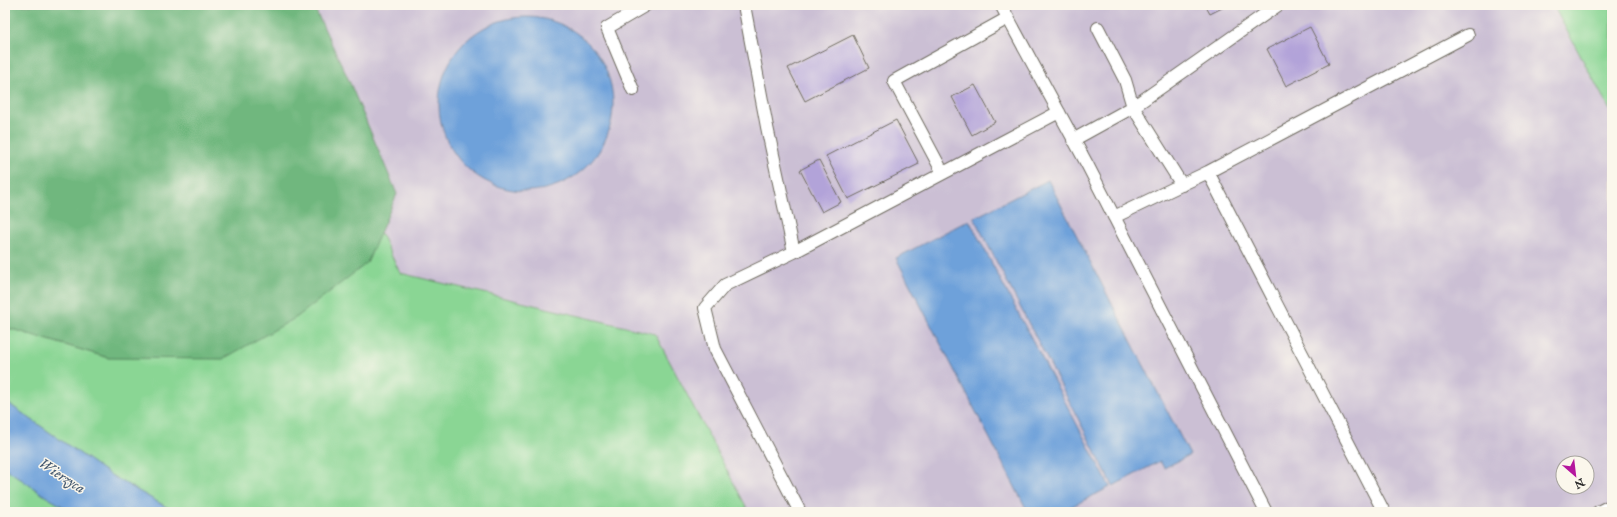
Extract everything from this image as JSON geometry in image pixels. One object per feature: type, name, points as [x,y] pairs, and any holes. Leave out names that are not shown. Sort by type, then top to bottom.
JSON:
[{"type":"lane","points":[[633,90],[607,28],[646,5]]},
{"type":"lane","points":[[744,5],[766,127],[794,252]]},
{"type":"lane","points":[[1001,5],[1074,140],[1266,512]]},
{"type":"lane","points":[[1074,140],[1133,107],[1278,5]]},
{"type":"lane","points":[[942,174],[894,81],[1008,18]]},
{"type":"lane","points":[[1098,28],[1125,80],[1133,107],[1182,185]]},
{"type":"lane","points":[[1114,217],[1208,172],[1468,35]]},
{"type":"lane","points":[[800,512],[715,349],[705,308],[725,285],[794,252],[1059,112]]},
{"type":"lane","points":[[1208,172],[1384,512]]},
{"type":"lane","points":[[1598,512],[1612,505]]},
{"type":"shaded area","points":[[308,5],[1553,5],[1612,114],[1612,512],[749,512],[655,334],[400,273],[295,56]]},
{"type":"green space","points":[[5,5],[313,5],[347,76],[397,194],[367,263],[297,317],[223,359],[109,358],[5,327]]},
{"type":"green space","points":[[1553,5],[1612,5],[1612,114]]},
{"type":"green space","points":[[380,232],[400,273],[655,334],[749,512],[175,512],[109,474],[5,401],[5,327],[109,358],[367,263]]},
{"type":"green space","points":[[5,468],[45,496],[72,512],[5,512]]},
{"type":"water","points":[[535,17],[559,23],[574,31],[588,42],[599,56],[607,71],[612,87],[612,121],[607,137],[599,152],[588,166],[574,177],[559,185],[543,190],[517,191],[493,185],[478,177],[464,166],[453,152],[445,137],[440,121],[439,95],[445,71],[453,56],[464,42],[478,31],[493,23],[509,18]]},
{"type":"water","points":[[1048,180],[1190,455],[1164,468],[1160,461],[1113,486],[974,218]]},
{"type":"water","points":[[969,220],[1110,487],[1061,512],[1028,512],[896,258]]},
{"type":"water","name":"Wierzyca","points":[[5,401],[109,474],[175,512],[72,512],[45,496],[5,468]]},
{"type":"building","points":[[1205,5],[1228,5],[1210,14]]},
{"type":"building","points":[[1310,27],[1329,64],[1286,86],[1267,49]]},
{"type":"building","points":[[853,35],[869,68],[805,101],[788,68]]},
{"type":"building","points":[[975,85],[995,122],[972,135],[952,97]]},
{"type":"building","points":[[896,120],[919,164],[848,199],[826,156]]},
{"type":"building","points":[[819,160],[841,202],[822,212],[800,170]]}]
